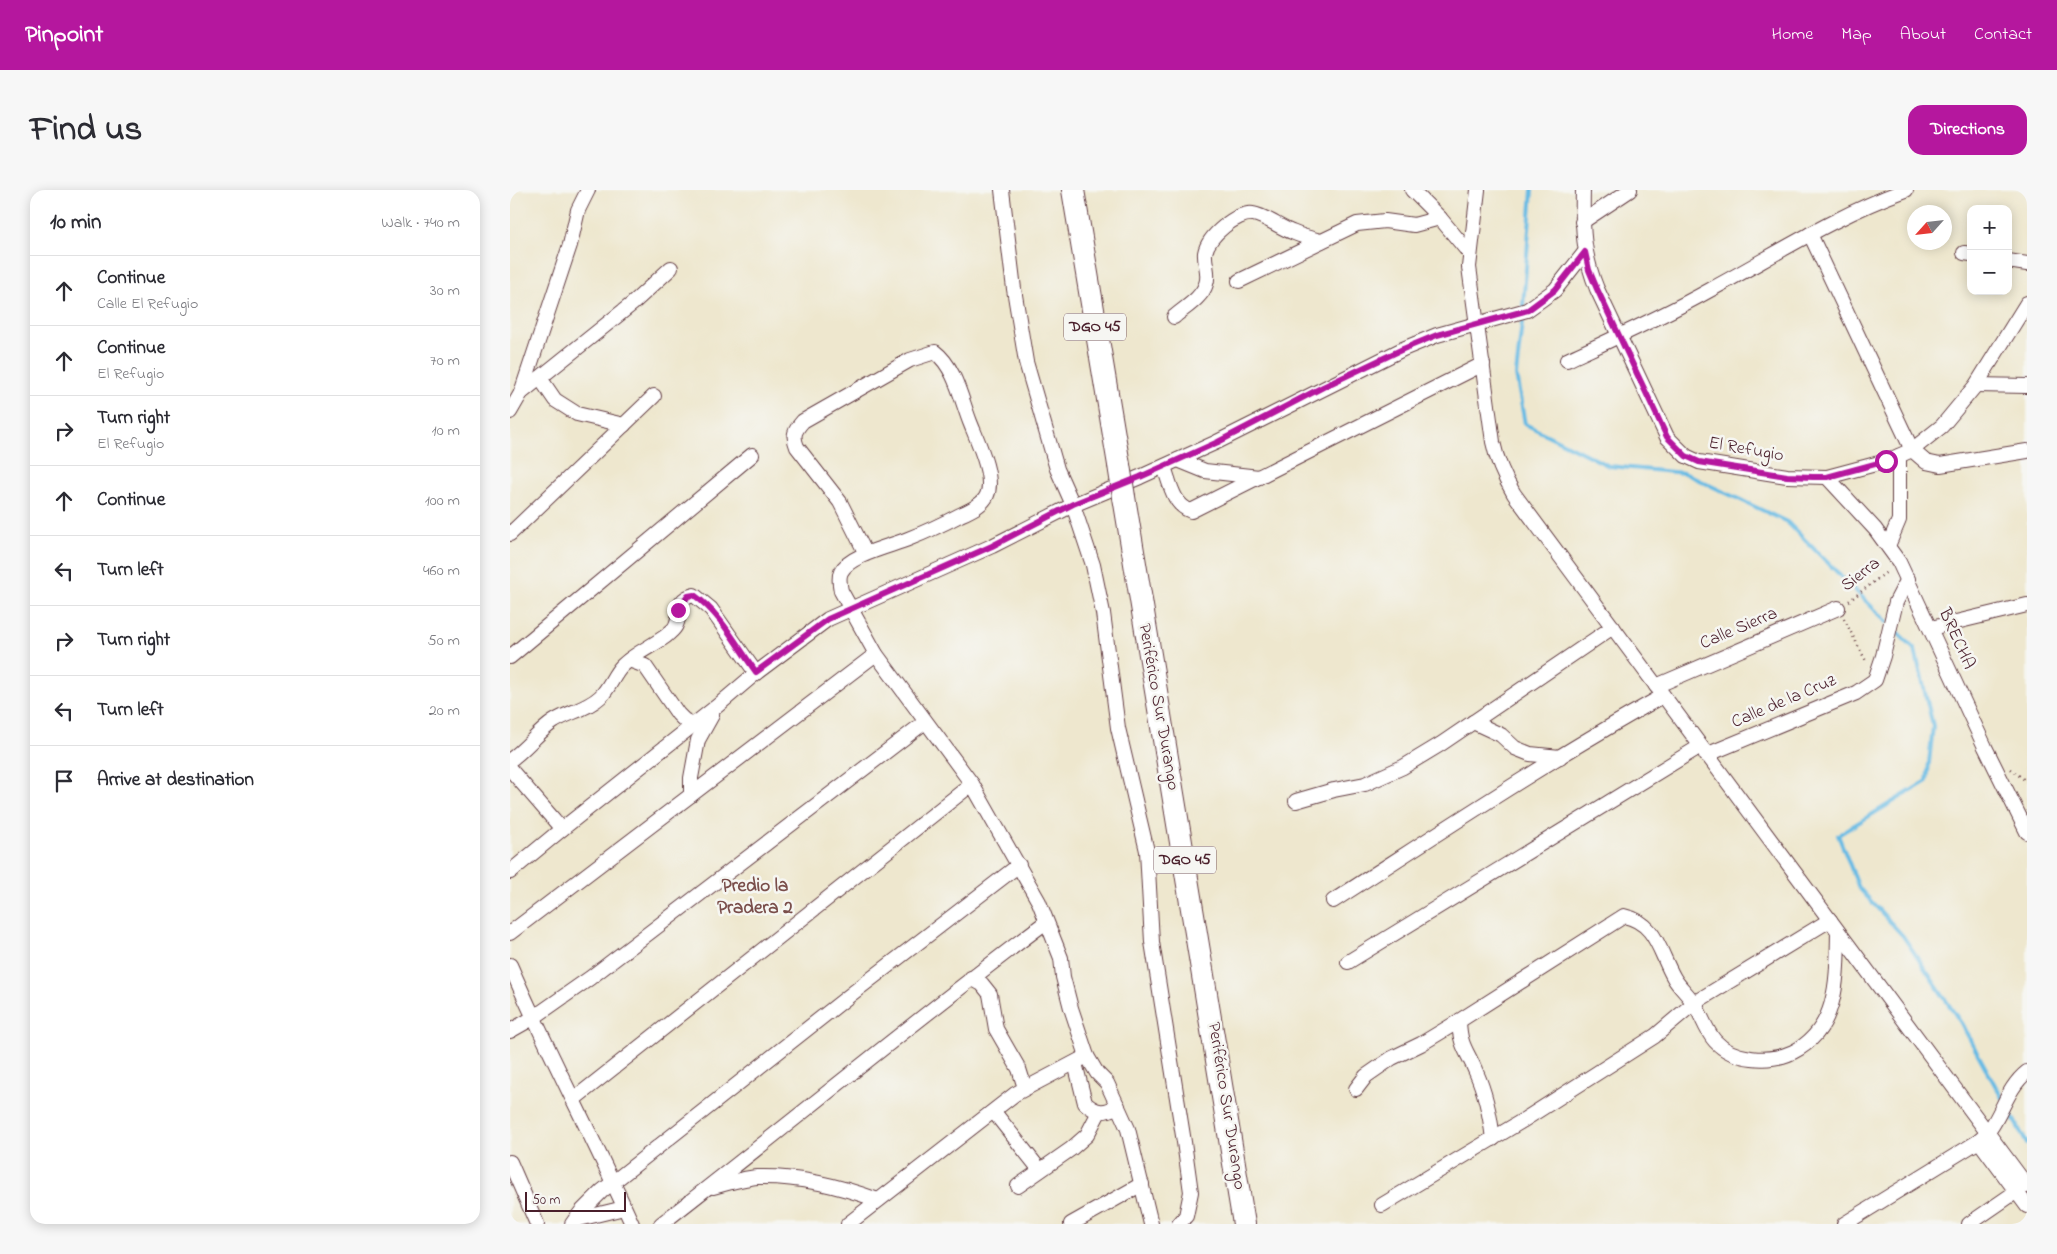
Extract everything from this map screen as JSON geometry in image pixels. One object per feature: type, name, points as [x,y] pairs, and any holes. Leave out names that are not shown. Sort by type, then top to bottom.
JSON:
[{"type":"highway","name":"Periférico Sur Durango","points":[[1072,190],[1244,1224]]},
{"type":"street","points":[[510,412],[521,393],[570,245],[578,210],[588,190]]},
{"type":"street","points":[[1002,190],[1014,289],[1026,362],[1056,469],[1073,504],[1095,574],[1103,613],[1118,728],[1147,850],[1152,942],[1191,1192],[1186,1216],[1179,1224]]},
{"type":"street","points":[[1412,190],[1440,218],[1470,254]]},
{"type":"street","points":[[1478,190],[1469,267],[1497,461],[1504,478],[1526,511],[1703,751],[1830,920],[2022,1189],[2027,1206]]},
{"type":"street","name":"El Refugio","points":[[1583,190],[1582,222],[1589,270],[1618,336],[1667,437],[1686,456],[1699,462],[1787,476],[1827,477],[1886,461],[1906,453]]},
{"type":"street","points":[[1582,222],[1630,190]]},
{"type":"street","points":[[1567,360],[1709,291],[1810,234],[1875,201],[1906,190]]},
{"type":"street","points":[[1174,317],[1201,294],[1206,284],[1208,273],[1205,253],[1216,235],[1235,218],[1244,214],[1256,214],[1295,234],[1322,241]]},
{"type":"street","points":[[1239,281],[1357,224],[1372,221],[1414,225],[1440,218]]},
{"type":"street","points":[[1810,234],[1906,453],[1899,520],[1888,546]]},
{"type":"street","points":[[510,872],[694,725],[756,672],[828,619],[992,546],[1073,504],[1164,467],[1403,349],[1437,335],[1528,310],[1555,290],[1585,252]]},
{"type":"street","points":[[2012,261],[2027,264]]},
{"type":"street","points":[[521,393],[632,304],[671,268]]},
{"type":"street","points":[[1906,453],[1942,426],[1976,385],[2027,303]]},
{"type":"street","points":[[866,554],[840,502],[797,447],[793,438],[795,430],[803,421],[910,360],[935,352],[948,365],[982,453],[988,472],[987,495],[980,504],[947,522],[866,554],[851,562],[841,572],[841,591],[876,654],[972,784],[1039,902],[1061,958],[1063,977],[1081,1060],[1086,1102],[1099,1112],[1108,1111],[1118,1106]]},
{"type":"street","points":[[1164,467],[1174,496],[1184,508],[1191,510],[1483,364]]},
{"type":"street","points":[[540,378],[555,400],[577,414],[624,425]]},
{"type":"street","points":[[1976,385],[2027,386]]},
{"type":"street","points":[[510,534],[654,396]]},
{"type":"street","points":[[1906,453],[1926,462],[1940,465],[2027,451]]},
{"type":"street","points":[[510,657],[752,455]]},
{"type":"street","points":[[1178,460],[1205,471],[1259,477]]},
{"type":"street","name":"BRECHA","points":[[1827,477],[1875,529],[1899,562],[1985,747],[2027,832]]},
{"type":"street","points":[[1875,680],[1896,602],[1908,579]]},
{"type":"street","points":[[510,760],[523,751],[553,722],[589,706],[602,696],[612,684],[616,673],[633,655],[669,634],[676,625],[678,610],[688,596],[694,595],[711,609],[756,672]]},
{"type":"street","points":[[1931,628],[2027,605]]},
{"type":"street","name":"Calle Sierra","points":[[1333,902],[1560,757],[1659,691],[1838,608]]},
{"type":"street","points":[[1296,801],[1380,778],[1404,767],[1613,627]]},
{"type":"street","points":[[510,933],[876,654]]},
{"type":"street","points":[[629,660],[645,666],[678,714],[684,720],[694,725]]},
{"type":"street","name":"Calle de la Cruz","points":[[1348,962],[1703,751],[1856,693],[1875,680]]},
{"type":"street","points":[[691,795],[691,778],[698,740],[716,707]]},
{"type":"street","points":[[510,1031],[533,1018],[690,903],[925,722]]},
{"type":"street","points":[[1473,722],[1501,735],[1515,748],[1530,754],[1560,757]]},
{"type":"street","points":[[510,769],[562,829]]},
{"type":"street","points":[[574,1099],[972,784]]},
{"type":"street","points":[[573,1222],[591,1201],[846,998],[1018,865]]},
{"type":"street","points":[[1356,1089],[1366,1076],[1392,1058],[1421,1044],[1459,1021],[1624,916],[1636,918],[1646,926],[1656,939],[1674,978],[1694,1003],[1714,1040],[1726,1050],[1740,1056],[1754,1058],[1772,1058],[1791,1053],[1809,1043],[1824,1026],[1832,1003],[1838,932]]},
{"type":"street","points":[[1382,1205],[1493,1139],[1655,1036],[1694,1003],[1830,920]]},
{"type":"street","points":[[661,1224],[971,978],[1046,922]]},
{"type":"street","points":[[510,965],[533,1018],[574,1099],[632,1224]]},
{"type":"street","points":[[971,978],[982,984],[990,994],[996,1029],[1019,1069],[1025,1088]]},
{"type":"street","points":[[1459,1021],[1463,1048],[1476,1071],[1490,1109],[1493,1139]]},
{"type":"street","points":[[848,1224],[1015,1094],[1081,1060]]},
{"type":"street","points":[[1081,1060],[1108,1082],[1128,1129],[1152,1224]]},
{"type":"street","points":[[1844,1224],[1984,1138],[2016,1082],[2027,1072]]},
{"type":"street","points":[[994,1112],[1040,1170]]},
{"type":"street","points":[[1018,1186],[1070,1149],[1087,1134],[1099,1112]]},
{"type":"street","points":[[510,1162],[537,1224]]},
{"type":"street","points":[[705,1190],[757,1177],[788,1178],[822,1183],[878,1200]]},
{"type":"street","points":[[1071,1224],[1142,1184]]},
{"type":"street","points":[[1969,1224],[2022,1189]]},
{"type":"street","points":[[573,1222],[624,1208]]},
{"type":"path","name":"Sierra","points":[[1838,608],[1899,562]]},
{"type":"path","points":[[1838,608],[1855,637],[1875,680]]},
{"type":"waterway","points":[[1523,307],[1532,190]]},
{"type":"waterway","points":[[1523,314],[1516,375],[1525,424],[1609,466],[1684,473],[1787,522],[1887,622]]},
{"type":"waterway","points":[[1893,628],[1915,650],[1933,726],[1927,781],[1838,835],[1859,888],[1903,936],[1961,1023],[2002,1098]]},
{"type":"waterway","points":[[2007,1107],[2027,1144]]},
{"type":"district","name":"Predio la Pradera 2","points":[[755,897]]},
{"type":"route","points":[[678,610],[688,596],[694,595],[701,600],[711,609],[756,672],[828,619],[992,546],[1073,504],[1140,477],[1218,442],[1323,387],[1403,349],[1437,335],[1528,310],[1555,290],[1585,252],[1589,270],[1597,289],[1667,437],[1686,456],[1699,462],[1787,476],[1827,477],[1886,461]]}]
